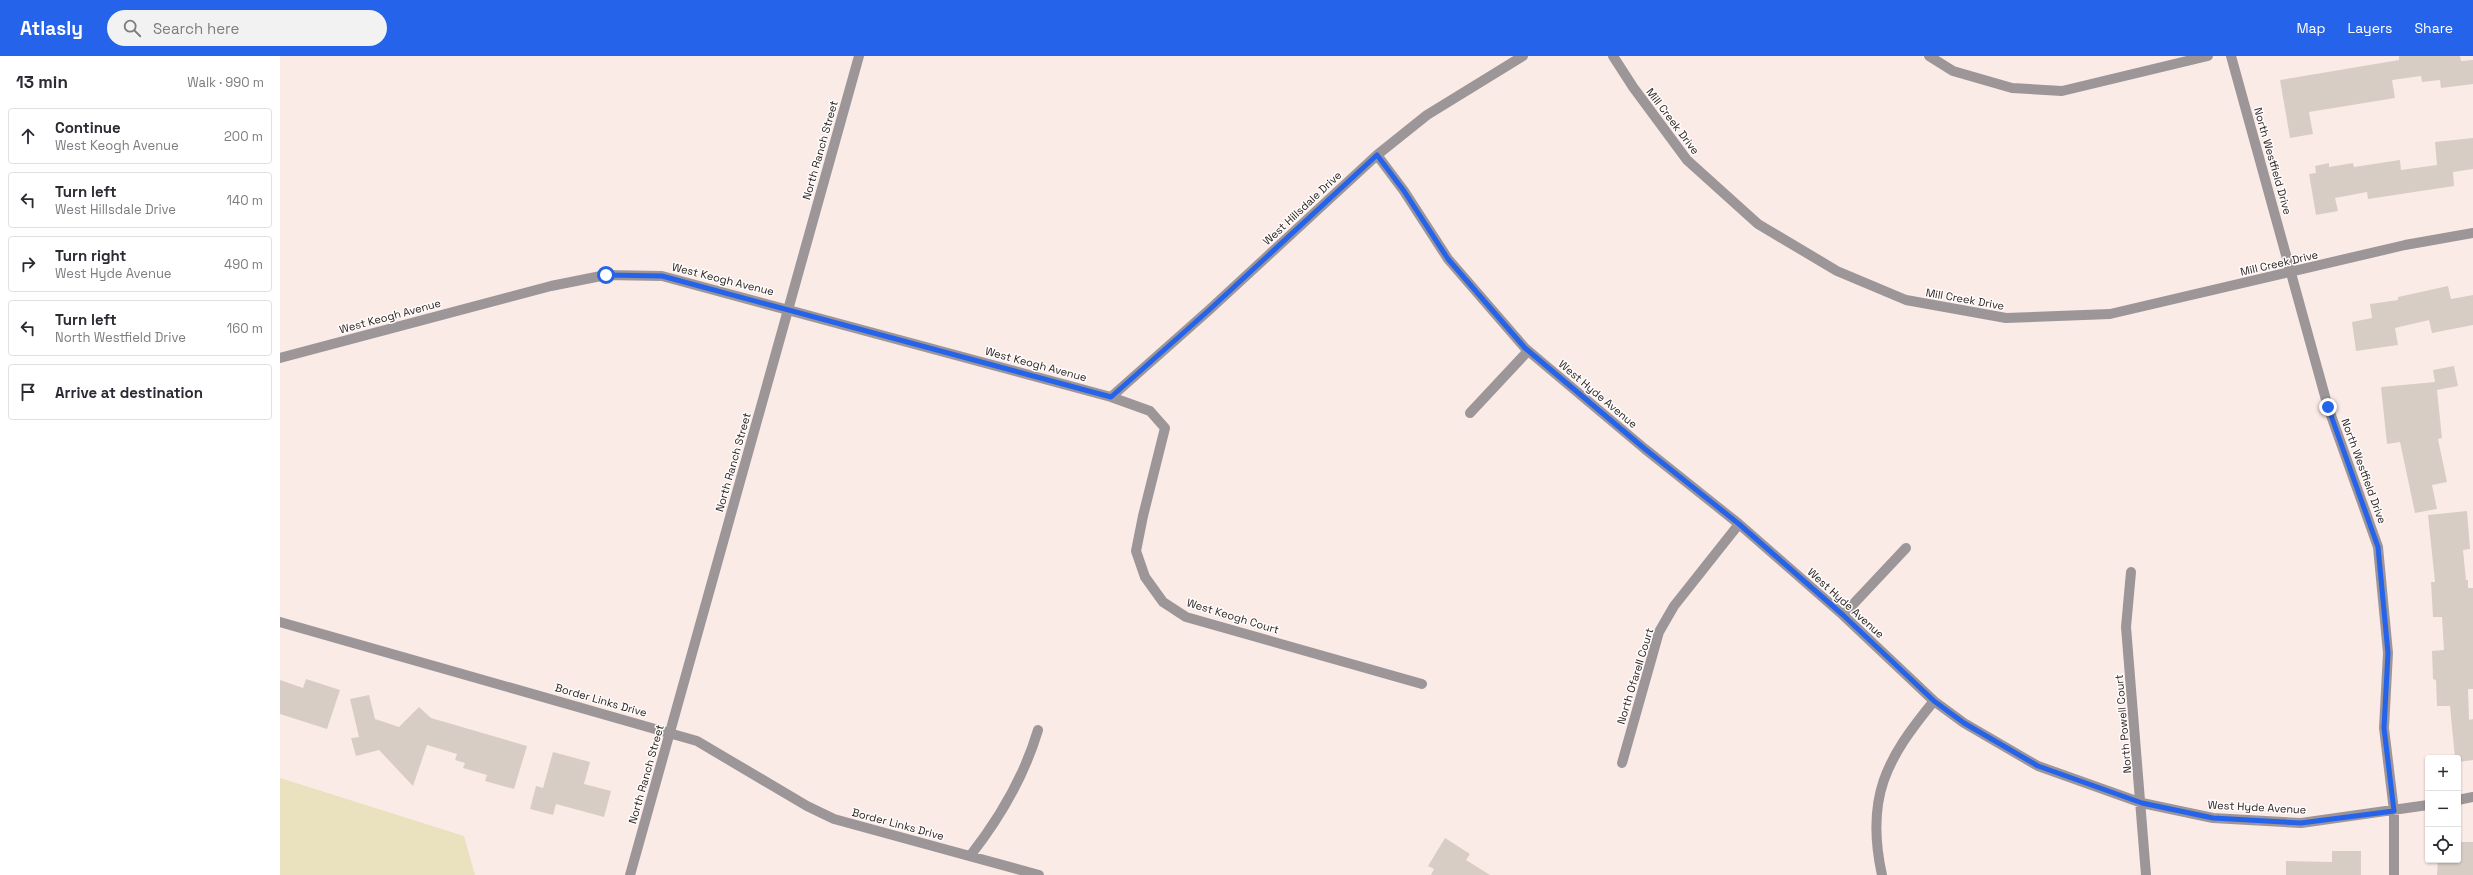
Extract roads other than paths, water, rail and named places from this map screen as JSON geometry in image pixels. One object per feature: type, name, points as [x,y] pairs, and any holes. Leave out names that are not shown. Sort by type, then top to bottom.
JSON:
[{"type":"street","name":"North Ranch Street","points":[[630,875],[859,56]]},
{"type":"street","name":"West Hillsdale Drive","points":[[1111,397],[1208,311],[1377,155],[1427,115],[1523,56]]},
{"type":"street","name":"Mill Creek Drive","points":[[1613,56],[1633,87],[1687,160],[1758,224],[1837,271],[1906,300],[2006,318],[2110,314],[2405,245],[2473,233]]},
{"type":"street","points":[[1929,56],[1953,71],[2012,88],[2062,91],[2208,56]]},
{"type":"street","name":"North Westfield Drive","points":[[2231,56],[2292,272],[2328,407],[2378,547],[2388,653],[2384,728],[2394,811]]},
{"type":"street","name":"West Hyde Avenue","points":[[1377,155],[1404,191],[1448,259],[1528,351],[1645,449],[1739,524],[1843,615],[1934,701],[1964,723],[2038,766],[2142,803],[2213,818],[2301,823],[2425,806]]},
{"type":"street","name":"West Keogh Avenue","points":[[280,358],[550,286],[606,275],[662,276],[788,308],[1111,397]]},
{"type":"street","points":[[1470,412],[1528,351]]},
{"type":"street","name":"West Keogh Court","points":[[1111,397],[1150,411],[1165,428],[1142,516],[1136,551],[1145,577],[1163,602],[1186,617],[1422,684]]},
{"type":"street","name":"North Ofarell Court","points":[[1622,763],[1659,632],[1674,606],[1739,524]]},
{"type":"street","points":[[1843,615],[1906,548]]},
{"type":"street","name":"North Powell Court","points":[[2131,572],[2126,627],[2142,803],[2146,875]]},
{"type":"street","name":"Border Links Drive","points":[[280,622],[697,740],[808,806],[834,819],[1039,875]]},
{"type":"street","points":[[1882,875],[1877,852],[1876,812],[1888,766],[1911,729],[1934,701]]},
{"type":"street","points":[[970,856],[1008,800],[1029,761],[1038,730]]},
{"type":"street","points":[[2461,799],[2473,797]]},
{"type":"street","points":[[2394,811],[2394,875]]}]
